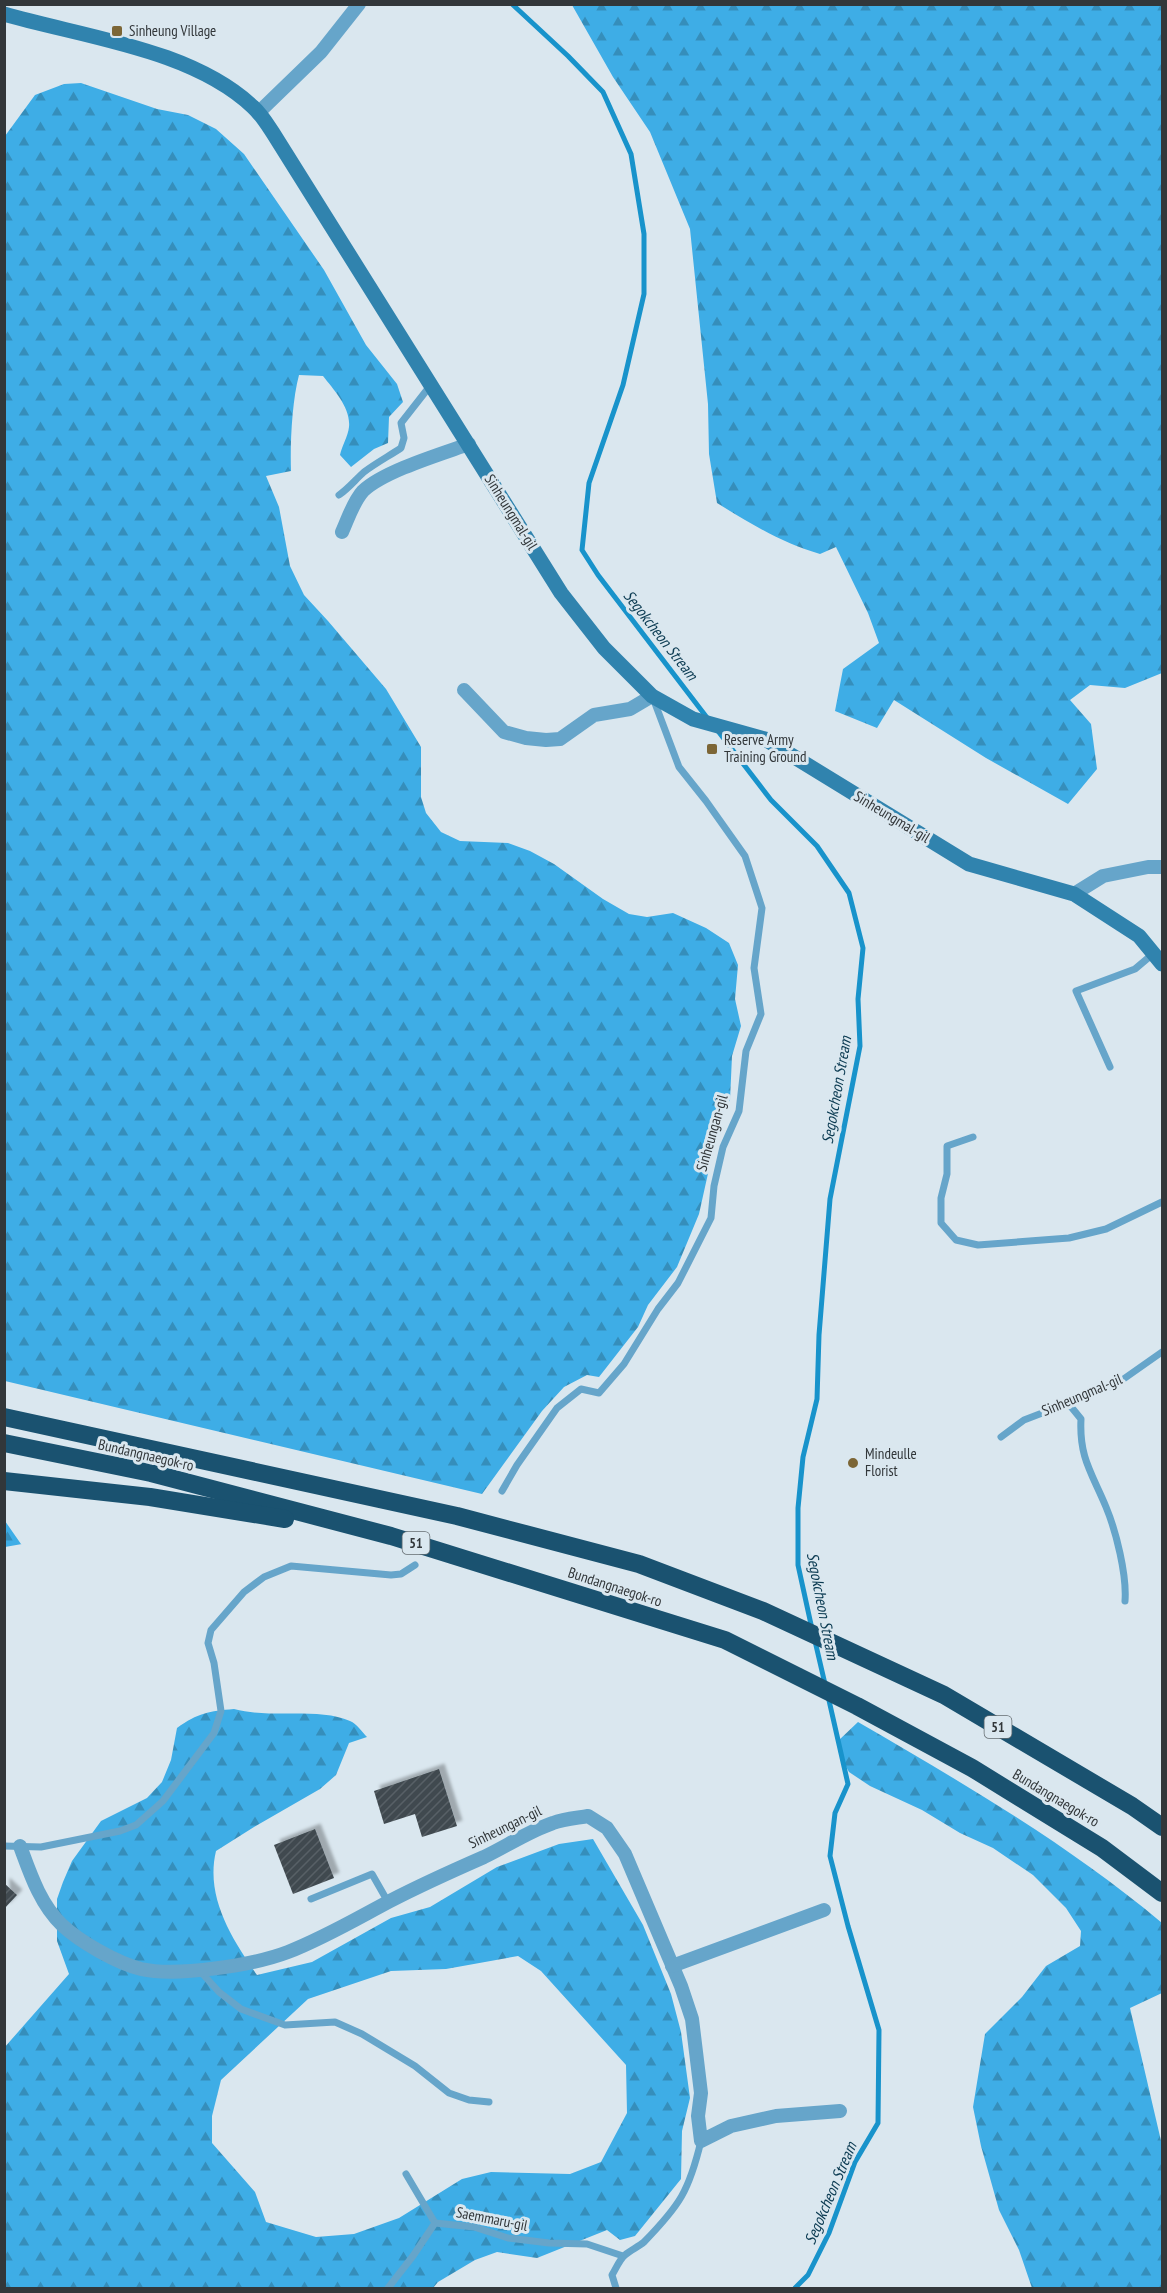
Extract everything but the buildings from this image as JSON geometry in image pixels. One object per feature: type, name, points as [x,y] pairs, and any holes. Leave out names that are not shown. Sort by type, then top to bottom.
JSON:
[{"type":"highway","name":"Bundangnaegok-ro","points":[[4,1417],[457,1516],[639,1564],[763,1611],[944,1695],[1132,1806],[1162,1827]]},
{"type":"highway","name":"Bundangnaegok-ro","points":[[4,1443],[151,1473],[392,1536],[724,1640],[814,1684],[972,1768],[1102,1848],[1162,1893]]},
{"type":"highway","points":[[4,1481],[150,1497],[392,1536]]},
{"type":"street","points":[[258,112],[321,52],[359,4]]},
{"type":"street","name":"Sinheungmal-gil","points":[[6,14],[48,27],[136,47],[180,62],[221,82],[254,107],[561,593],[604,648],[652,696],[693,719],[765,739],[969,864],[1074,894],[1139,936],[1160,957]]},
{"type":"street","points":[[342,532],[356,501],[364,490],[403,468],[469,444]]},
{"type":"street","points":[[464,690],[504,732],[546,740],[560,740],[594,715],[630,709],[652,696]]},
{"type":"street","points":[[1074,894],[1103,876],[1148,867],[1162,867]]},
{"type":"street","name":"Sinheungan-gil","points":[[20,1846],[33,1882],[62,1925],[113,1958],[141,1969],[165,1971],[215,1968],[286,1953],[337,1931],[388,1902],[532,1831],[555,1822],[588,1816],[607,1828],[625,1854],[692,2019],[701,2093],[698,2116],[701,2141]]},
{"type":"street","points":[[672,1966],[824,1910]]},
{"type":"street","points":[[701,2141],[730,2126],[776,2116],[840,2111]]},
{"type":"lane","points":[[339,495],[351,487],[374,464],[402,448],[404,438],[401,423],[431,384]]},
{"type":"lane","name":"Sinheungan-gil","points":[[502,1491],[557,1408],[581,1389],[599,1393],[624,1364],[657,1309],[678,1283],[711,1218],[714,1186],[723,1147],[739,1111],[746,1051],[761,1014],[754,968],[762,908],[745,856],[679,767],[652,696]]},
{"type":"lane","name":"Sinheungmal-gil","points":[[1110,1067],[1076,991],[1160,957]]},
{"type":"lane","points":[[974,1137],[947,1146],[947,1174],[940,1198],[941,1223],[956,1240],[978,1245],[1069,1238],[1106,1229],[1162,1202]]},
{"type":"lane","name":"Sinheungmal-gil","points":[[1001,1437],[1024,1420],[1114,1385],[1162,1352]]},
{"type":"lane","points":[[1068,1403],[1081,1419],[1080,1441],[1094,1482],[1112,1523],[1123,1567],[1125,1601]]},
{"type":"lane","points":[[4,1846],[41,1847],[120,1831],[136,1825],[164,1801],[214,1733],[220,1711],[208,1643],[211,1630],[244,1592],[264,1577],[291,1566],[391,1575],[401,1574],[415,1565]]},
{"type":"lane","points":[[311,1899],[372,1874],[388,1902]]},
{"type":"lane","points":[[198,1969],[219,1992],[242,2009],[285,2025],[335,2022],[362,2034],[415,2067],[449,2093],[469,2100],[489,2102]]},
{"type":"lane","name":"Sinheungan-gil","points":[[623,2256],[641,2245],[667,2218],[685,2194],[693,2175],[701,2141]]},
{"type":"lane","points":[[406,2174],[435,2223]]},
{"type":"lane","name":"Saemmaru-gil","points":[[388,2289],[435,2223],[474,2227],[508,2238],[549,2244],[587,2244],[623,2256]]},
{"type":"lane","points":[[616,2289],[612,2275],[623,2256]]},
{"type":"green space","points":[[572,5],[1162,5],[1162,673],[1125,688],[1090,685],[1070,700],[1091,724],[1097,769],[1068,804],[986,758],[894,700],[877,728],[835,711],[843,669],[879,643],[868,613],[836,547],[820,554],[806,550],[767,532],[717,503],[709,454],[708,404],[690,229],[650,132],[613,77]]},
{"type":"green space","points":[[81,83],[157,109],[188,115],[216,129],[244,154],[324,270],[366,345],[397,384],[403,402],[389,417],[388,443],[374,449],[351,467],[340,455],[349,427],[347,413],[341,400],[323,376],[299,375],[292,423],[291,471],[266,476],[279,507],[290,566],[304,595],[386,689],[421,747],[421,797],[426,813],[441,832],[460,841],[508,843],[530,851],[554,864],[603,899],[629,914],[647,917],[673,913],[706,928],[729,943],[738,965],[735,999],[741,1026],[732,1056],[730,1100],[721,1115],[699,1214],[677,1267],[648,1305],[638,1327],[599,1377],[587,1375],[564,1387],[542,1411],[482,1494],[5,1381],[5,136],[35,95],[64,84]]},
{"type":"green space","points":[[5,1521],[21,1544],[22,1544],[5,1547]]},
{"type":"green space","points":[[234,1709],[248,1712],[338,1717],[353,1722],[367,1737],[349,1743],[336,1775],[320,1789],[216,1851],[214,1885],[223,1917],[238,1947],[257,1975],[312,1962],[391,1918],[430,1907],[497,1867],[559,1844],[593,1839],[643,1925],[671,1994],[681,2032],[690,2098],[682,2131],[681,2179],[635,2236],[620,2240],[607,2230],[537,2258],[497,2252],[475,2260],[438,2282],[433,2288],[5,2288],[4,2048],[69,1974],[57,1941],[57,1899],[63,1882],[72,1861],[101,1821],[147,1798],[162,1782],[171,1760],[177,1728],[198,1716]],"holes":[[[518,1956],[541,1971],[626,2065],[627,2113],[601,2162],[570,2174],[491,2172],[462,2179],[399,2218],[354,2234],[316,2237],[266,2222],[255,2192],[212,2143],[212,2116],[221,2080],[308,1999],[391,1971],[446,1969]]]},
{"type":"green space","points":[[858,1722],[1053,1841],[1127,1894],[1162,1923],[1162,1993],[1130,2008],[1162,2145],[1162,2288],[1032,2288],[1019,2250],[999,2210],[973,2107],[985,2034],[1022,1997],[1046,1966],[1080,1946],[1081,1931],[1066,1908],[1033,1875],[993,1848],[960,1833],[922,1810],[870,1786],[849,1772],[839,1754],[838,1741]]},
{"type":"waterway","name":"Segokcheon Stream","points":[[512,4],[603,92],[631,154],[644,234],[644,294],[623,385],[589,483],[582,550],[598,575],[708,719]]},
{"type":"waterway","name":"Segokcheon Stream","points":[[718,731],[771,800],[817,846],[849,893],[863,948],[858,999],[860,1046],[830,1199],[819,1335],[817,1399],[803,1457],[798,1508],[798,1565],[812,1629]]},
{"type":"waterway","name":"Segokcheon Stream","points":[[815,1641],[825,1684]]},
{"type":"waterway","name":"Segokcheon Stream","points":[[795,2288],[808,2275],[829,2233],[855,2162],[878,2123],[879,2030],[830,1856],[835,1813],[848,1784],[828,1696]]},
{"type":"place","name":"Sinheung Village","points":[[117,31]]},
{"type":"place","name":"Reserve Army Training Ground","points":[[712,749]]},
{"type":"place","name":"Mindeulle Florist","points":[[853,1463]]}]
